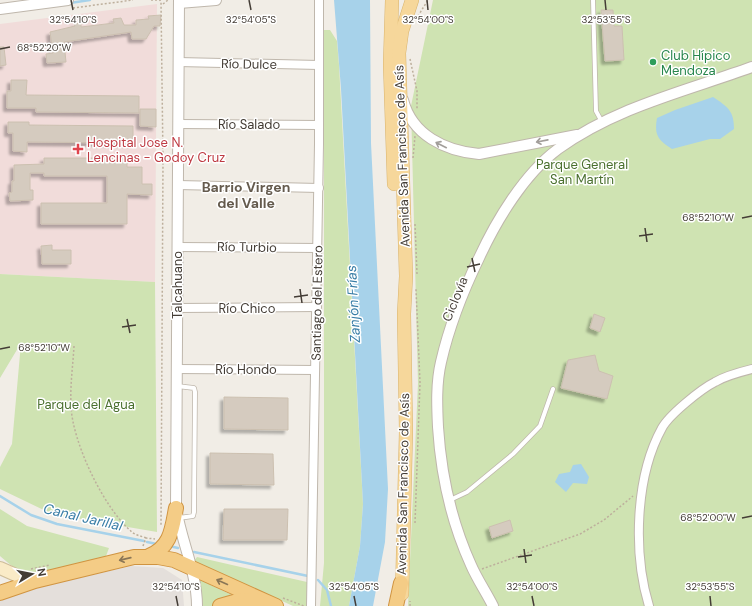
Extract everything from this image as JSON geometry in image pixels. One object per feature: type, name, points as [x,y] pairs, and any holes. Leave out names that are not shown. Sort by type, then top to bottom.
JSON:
[{"type":"highway","points":[[0,593],[35,581],[134,557],[146,552],[159,550],[169,539],[176,513]]},
{"type":"highway","points":[[146,552],[190,567],[273,605]]},
{"type":"highway","points":[[396,606],[401,583]]},
{"type":"highway","points":[[220,606],[246,599],[273,605]]},
{"type":"main road","name":"Avenida San Francisco de Asís","points":[[392,0],[390,92],[398,276],[404,314]]},
{"type":"main road","name":"Avenida San Francisco de Asís","points":[[403,606],[401,583],[406,432],[404,314],[406,276],[399,53],[401,38],[412,0]]},
{"type":"main road","points":[[0,568],[18,576],[35,581]]},
{"type":"street","points":[[0,9],[62,0]]},
{"type":"street","points":[[179,2],[216,0]]},
{"type":"street","name":"Santiago del Estero","points":[[311,606],[318,248],[319,0]]},
{"type":"street","name":"Talcahuano","points":[[179,2],[176,513],[190,567]]},
{"type":"street","name":"Río Dulce","points":[[178,62],[319,65]]},
{"type":"street","points":[[493,606],[475,572],[448,501],[440,461],[437,403],[440,363],[464,291],[488,236],[514,197],[538,168],[556,150],[602,122],[664,97],[752,67]]},
{"type":"street","points":[[400,91],[405,109],[423,133],[437,143],[457,151],[479,154],[581,134]]},
{"type":"street","name":"Río Salado","points":[[178,124],[319,125]]},
{"type":"street","points":[[178,185],[318,188]]},
{"type":"street","name":"Río Turbio","points":[[177,246],[318,248]]},
{"type":"street","name":"Río Chico","points":[[177,308],[317,308]]},
{"type":"street","name":"Río Hondo","points":[[176,369],[315,370]]},
{"type":"street","points":[[649,606],[641,554],[640,501],[648,462],[663,427],[686,404],[715,382],[752,369]]},
{"type":"street","points":[[190,567],[197,606]]},
{"type":"lane","points":[[593,0],[596,111],[602,122]]},
{"type":"lane","points":[[176,386],[194,388],[195,392],[194,512],[193,516],[176,513]]},
{"type":"lane","points":[[448,501],[467,492],[513,454],[540,426],[553,389]]},
{"type":"path","points":[[151,0],[160,0],[161,2],[163,168],[161,527]]},
{"type":"path","points":[[164,4],[168,0]]},
{"type":"path","points":[[74,346],[70,405],[81,452],[92,476],[123,523],[133,533],[152,539],[159,537]]},
{"type":"path","points":[[475,572],[580,534],[604,520],[642,488]]},
{"type":"path","points":[[146,538],[146,552]]},
{"type":"shaded area","name":"Hospital Jose N. Lencinas - Godoy Cruz","points":[[157,4],[155,282],[0,274],[0,24]]},
{"type":"shaded area","points":[[132,566],[163,568],[182,580],[184,606],[0,606],[0,600],[38,587]]},
{"type":"green space","name":"Parque General San Martín","points":[[433,0],[752,0],[752,606],[408,606],[418,383],[411,106]]},
{"type":"green space","points":[[324,30],[330,30],[337,41],[339,65],[363,504],[360,546],[349,606],[320,606],[324,563]]},
{"type":"green space","name":"Parque del Agua","points":[[0,274],[155,282],[157,532],[52,514],[0,489],[0,467],[12,444],[21,343],[0,378]]},
{"type":"green space","points":[[0,509],[27,526],[109,548],[106,556],[70,567],[50,571],[32,572],[17,569],[0,556]]},
{"type":"green space","points":[[197,557],[307,582],[307,606],[293,606],[194,561]]},
{"type":"green space","points":[[196,578],[234,596],[212,606],[202,606]]},
{"type":"water","name":"Zanjón Frías","points":[[334,0],[370,0],[371,143],[388,489],[385,542],[373,606],[349,606],[360,546],[363,504],[341,89]]},
{"type":"water","points":[[713,97],[729,110],[733,118],[734,129],[720,139],[710,139],[672,149],[660,140],[656,129],[657,118]]},
{"type":"water","points":[[581,464],[589,477],[587,484],[573,483],[566,492],[555,482],[559,474],[570,472],[573,465]]},
{"type":"building","points":[[601,10],[613,10],[614,26],[622,26],[624,60],[605,61]]},
{"type":"building","points":[[161,15],[160,26],[154,26],[146,39],[132,39],[131,32],[64,42],[66,62],[47,63],[46,54],[53,53],[50,32],[75,26],[74,24],[81,23],[81,27],[114,23],[113,19],[121,18],[124,25],[136,25],[136,20],[149,19],[148,16]]},
{"type":"building","points":[[0,47],[4,47],[6,65],[0,66]]},
{"type":"building","points":[[11,80],[27,80],[26,95],[139,96],[139,113],[36,112],[36,108],[7,108],[7,91],[11,91]]},
{"type":"building","points":[[140,109],[156,109],[156,127],[140,126]]},
{"type":"building","points":[[8,122],[29,122],[29,125],[133,126],[133,143],[27,142],[27,152],[13,151],[13,133],[8,133]]},
{"type":"building","points":[[44,158],[127,158],[127,167],[142,167],[142,184],[152,184],[152,195],[127,194],[127,224],[41,224],[41,203],[107,203],[107,176],[44,176],[44,173],[30,173],[30,190],[33,190],[33,200],[10,201],[9,193],[12,192],[12,181],[14,181],[14,165],[44,164]]},
{"type":"building","points":[[52,245],[52,250],[71,250],[71,264],[42,264],[41,246]]},
{"type":"building","points":[[594,314],[605,318],[600,332],[590,328]]},
{"type":"building","points":[[595,355],[599,371],[613,376],[607,399],[561,388],[568,360]]},
{"type":"building","points":[[224,397],[288,398],[288,430],[224,429]]},
{"type":"building","points":[[210,453],[273,454],[274,485],[210,484]]},
{"type":"building","points":[[224,509],[288,509],[287,540],[223,540]]},
{"type":"building","points":[[510,520],[513,531],[492,538],[489,527]]},
{"type":"waterway","points":[[70,3],[90,0]]},
{"type":"waterway","name":"Canal Jarillal","points":[[0,496],[31,515],[57,524],[144,541]]},
{"type":"waterway","name":"Canal Jarillal","points":[[147,542],[157,544]]},
{"type":"waterway","name":"Canal Jarillal","points":[[169,546],[178,548]]},
{"type":"waterway","points":[[194,552],[308,576]]},
{"type":"waterway","points":[[318,580],[327,590],[331,606]]},
{"type":"place","name":"Club Hípico Mendoza","points":[[653,62]]},
{"type":"place","name":"Hospital Jose N. Lencinas - Godoy Cruz","points":[[78,149]]},
{"type":"district","name":"Barrio Virgen del Valle","points":[[246,196]]}]
